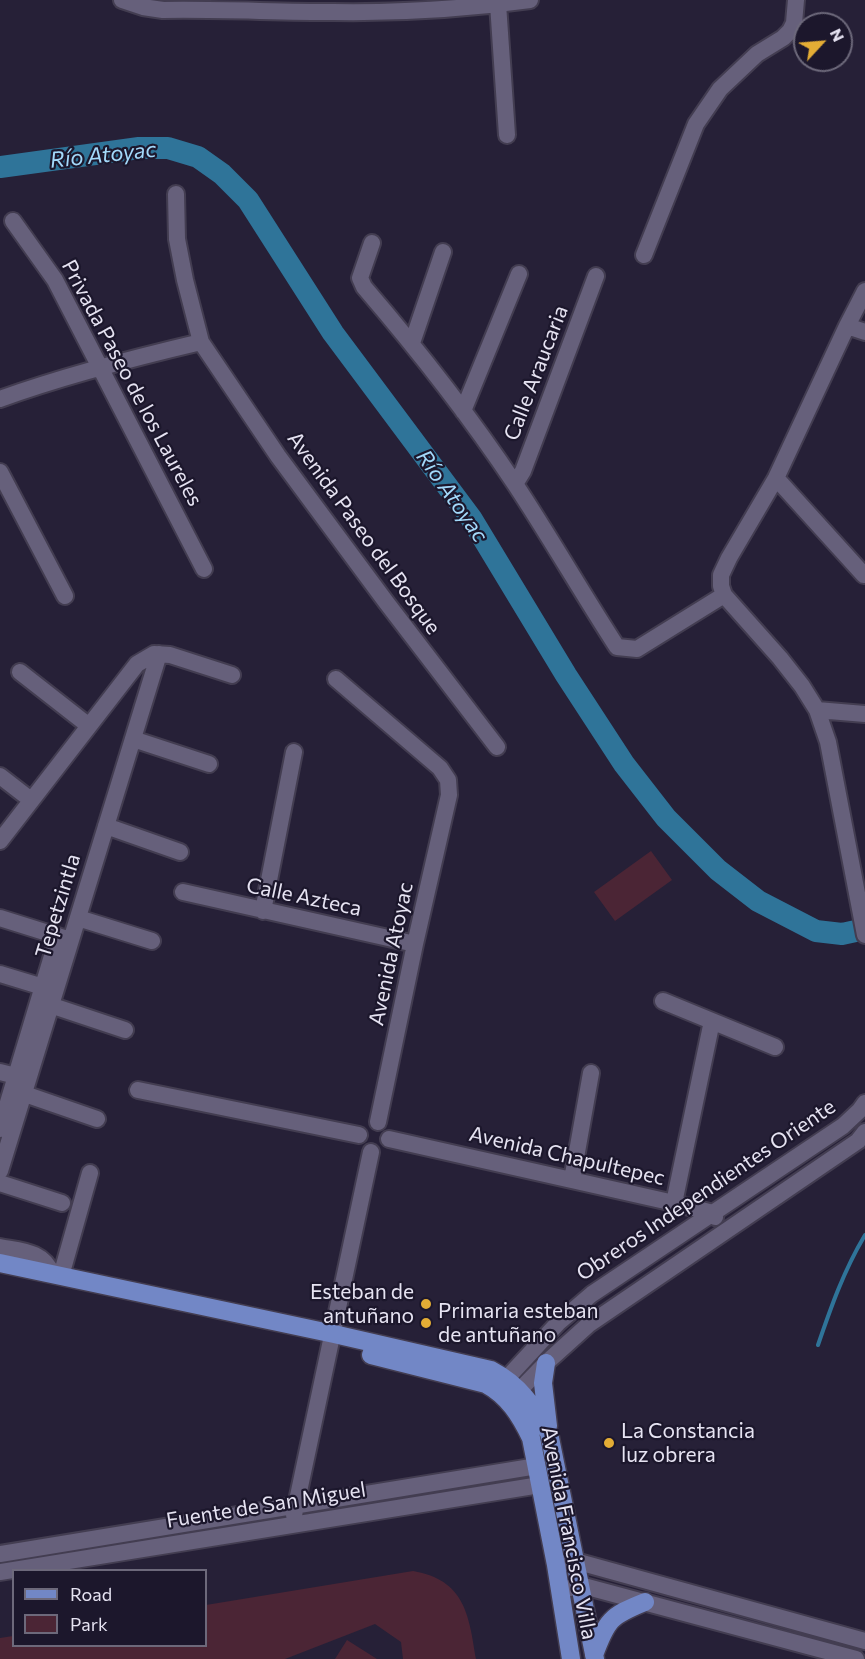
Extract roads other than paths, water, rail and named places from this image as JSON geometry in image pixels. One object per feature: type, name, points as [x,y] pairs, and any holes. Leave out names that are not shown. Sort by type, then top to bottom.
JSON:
[{"type":"main road","points":[[0,1263],[333,1339]]},
{"type":"main road","points":[[0,1275],[491,1370],[508,1390]]},
{"type":"main road","points":[[546,1363],[543,1383],[549,1433]]},
{"type":"main road","name":"Avenida Francisco Villa","points":[[508,1390],[534,1409],[549,1433],[594,1657]]},
{"type":"main road","name":"Avenida Francisco Villa","points":[[508,1390],[531,1438],[556,1565],[571,1659]]},
{"type":"main road","points":[[594,1657],[604,1628],[621,1612],[645,1602]]},
{"type":"street","points":[[122,0],[143,7],[163,10],[210,5],[498,4],[530,0]]},
{"type":"street","points":[[644,255],[696,124],[720,89],[757,54],[790,31],[794,23],[796,0]]},
{"type":"street","points":[[498,4],[507,135]]},
{"type":"street","name":"Avenida Paseo del Bosque","points":[[176,194],[177,240],[201,342],[278,456],[497,747]]},
{"type":"street","name":"Privada Paseo de los Laureles","points":[[14,221],[56,280],[204,569]]},
{"type":"street","points":[[372,243],[360,278],[364,287],[411,343],[515,484],[617,647],[637,649],[724,595]]},
{"type":"street","points":[[411,343],[443,252]]},
{"type":"street","points":[[463,411],[519,274]]},
{"type":"street","name":"Calle Araucaria","points":[[515,484],[523,471],[596,276]]},
{"type":"street","points":[[865,291],[846,326],[776,478],[721,575],[724,595],[780,658],[817,710],[828,742],[865,935]]},
{"type":"street","points":[[846,326],[865,332]]},
{"type":"street","points":[[0,399],[100,366],[201,342]]},
{"type":"street","points":[[0,472],[65,596]]},
{"type":"street","points":[[776,478],[864,575]]},
{"type":"street","points":[[0,841],[137,664],[154,654],[170,655],[231,675]]},
{"type":"street","name":"Tepetzintla","points":[[0,1129],[13,1083],[64,938],[78,918],[159,654]]},
{"type":"street","points":[[20,672],[89,726]]},
{"type":"street","name":"Avenida Atoyac","points":[[336,679],[440,768],[448,780],[449,795],[378,1122]]},
{"type":"street","points":[[817,710],[865,714]]},
{"type":"street","points":[[133,739],[209,764]]},
{"type":"street","points":[[262,910],[294,752]]},
{"type":"street","points":[[0,776],[31,800]]},
{"type":"street","points":[[106,826],[180,852]]},
{"type":"street","name":"Calle Azteca","points":[[183,892],[415,944]]},
{"type":"street","points":[[0,918],[64,938]]},
{"type":"street","points":[[78,918],[152,941]]},
{"type":"street","points":[[0,974],[44,998],[125,1030]]},
{"type":"street","points":[[663,1001],[775,1047]]},
{"type":"street","points":[[674,1203],[712,1021]]},
{"type":"street","points":[[572,1180],[591,1073]]},
{"type":"street","points":[[13,1083],[97,1119]]},
{"type":"street","name":"Tepetzintla","points":[[0,1171],[13,1083]]},
{"type":"street","points":[[138,1090],[358,1136]]},
{"type":"street","name":"Obreros Independientes Oriente","points":[[508,1390],[558,1323],[592,1294],[843,1126],[865,1103]]},
{"type":"street","points":[[369,1122],[378,1122],[388,1132],[388,1138],[386,1146],[379,1151],[371,1152],[362,1146],[358,1136],[362,1127],[369,1122]]},
{"type":"street","name":"Obreros Independientes Oriente","points":[[508,1390],[546,1363],[588,1325],[858,1141],[865,1132]]},
{"type":"street","name":"Avenida Chapultepec","points":[[388,1138],[713,1213]]},
{"type":"street","points":[[292,1524],[371,1152]]},
{"type":"street","points":[[57,1275],[90,1173]]},
{"type":"street","points":[[0,1183],[62,1203]]},
{"type":"street","points":[[713,1213],[723,1233]]},
{"type":"street","points":[[0,1247],[31,1253],[41,1258],[57,1275]]},
{"type":"street","name":"Fuente de San Miguel","points":[[0,1554],[537,1466]]},
{"type":"street","name":"Fuente de San Miguel","points":[[18,1569],[540,1485]]},
{"type":"street","points":[[556,1565],[574,1561],[865,1641]]},
{"type":"street","points":[[560,1590],[580,1585],[856,1659]]},
{"type":"waterway","name":"Río Atoyac","points":[[0,167],[139,148],[168,148],[198,157],[222,174],[248,200],[333,333],[471,518],[566,675],[624,764],[666,818],[718,870],[758,901],[816,931],[842,934],[865,929]]},
{"type":"waterway","points":[[818,1345],[844,1275],[865,1235]]},
{"type":"place","name":"Esteban de antuñano","points":[[426,1304]]},
{"type":"place","name":"Primaria esteban de antuñano","points":[[426,1323]]},
{"type":"place","name":"La Constancia luz obrera","points":[[609,1443]]}]
